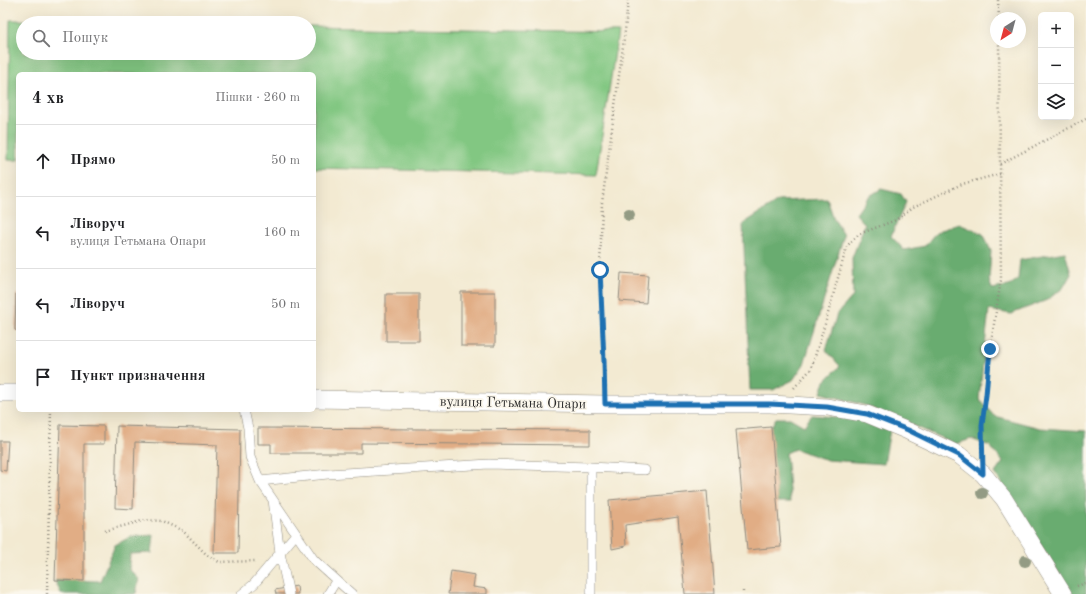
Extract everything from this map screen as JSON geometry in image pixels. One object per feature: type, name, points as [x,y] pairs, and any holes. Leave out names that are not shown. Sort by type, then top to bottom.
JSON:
[{"type":"street","points":[[0,393],[16,393]]},
{"type":"street","name":"вулиця Гетьмана Опари","points":[[316,399],[605,404],[770,404],[827,407],[867,414],[908,430],[959,455],[983,474],[1004,499],[1063,594]]},
{"type":"lane","points":[[244,412],[248,428],[250,457],[260,481],[314,560],[352,594]]},
{"type":"lane","points":[[260,481],[328,474],[489,464],[591,466],[646,470]]},
{"type":"lane","points":[[591,466],[591,594]]},
{"type":"lane","points":[[273,499],[280,554],[289,594]]},
{"type":"lane","points":[[242,594],[254,584],[296,534]]},
{"type":"lane","points":[[328,594],[336,581]]},
{"type":"path","points":[[605,404],[600,270],[602,203],[628,0]]},
{"type":"path","points":[[998,0],[999,12]]},
{"type":"path","points":[[983,474],[982,425],[990,349],[1001,280],[999,48]]},
{"type":"path","points":[[1000,164],[1086,119]]},
{"type":"path","points":[[793,389],[811,370],[847,246],[859,234],[896,220],[913,207],[962,184],[1000,174]]},
{"type":"path","points":[[47,594],[51,412]]},
{"type":"path","points":[[105,531],[145,520],[162,521],[183,531],[206,555],[219,562],[273,561]]},
{"type":"green space","points":[[10,20],[16,20],[16,60],[316,60],[316,26],[618,32],[596,175],[316,168],[316,72],[16,72],[16,160],[8,160]]},
{"type":"green space","points":[[881,189],[901,194],[906,202],[891,236],[904,250],[925,246],[936,232],[959,224],[983,234],[991,251],[989,280],[992,289],[1009,286],[1018,279],[1020,260],[1065,252],[1071,274],[1063,288],[1047,300],[1011,314],[989,310],[979,399],[994,416],[1040,428],[1086,431],[1086,594],[1072,594],[995,473],[1003,462],[990,446],[971,439],[956,444],[864,405],[821,393],[825,381],[840,366],[826,350],[837,314],[853,296],[852,258],[865,224],[856,214],[868,197]]},
{"type":"green space","points":[[827,199],[834,219],[844,235],[804,364],[793,380],[773,390],[750,390],[743,224],[778,201]]},
{"type":"green space","points":[[812,415],[857,419],[890,430],[884,464],[827,460],[795,449],[786,453],[790,502],[777,502],[771,427],[776,418],[790,418],[804,426]]},
{"type":"green space","points":[[154,535],[152,553],[130,554],[129,569],[139,579],[136,593],[61,594],[55,580],[100,581],[115,545],[130,537]]},
{"type":"building","points":[[621,273],[648,275],[646,303],[619,301]]},
{"type":"building","points":[[461,292],[495,292],[495,346],[461,346]]},
{"type":"building","points":[[16,294],[16,330],[15,330]]},
{"type":"building","points":[[386,294],[419,294],[419,341],[386,341]]},
{"type":"building","points":[[60,425],[104,426],[104,444],[84,444],[84,581],[55,580]]},
{"type":"building","points":[[117,426],[240,429],[238,553],[214,553],[217,445],[135,442],[133,509],[115,508]]},
{"type":"building","points":[[771,427],[781,547],[747,550],[736,430]]},
{"type":"building","points":[[258,428],[590,430],[590,445],[361,443],[361,453],[271,453],[271,444],[258,444]]},
{"type":"building","points":[[0,441],[8,441],[6,471],[0,470]]},
{"type":"building","points":[[707,491],[715,594],[685,594],[678,517],[625,525],[626,546],[612,549],[609,500]]},
{"type":"building","points":[[451,571],[475,575],[473,587],[487,589],[487,594],[448,594]]},
{"type":"building","points":[[297,586],[298,594],[276,594],[275,590]]},
{"type":"route","points":[[600,270],[605,404],[770,404],[827,407],[867,414],[908,430],[959,455],[983,474],[982,425],[990,349]]}]
